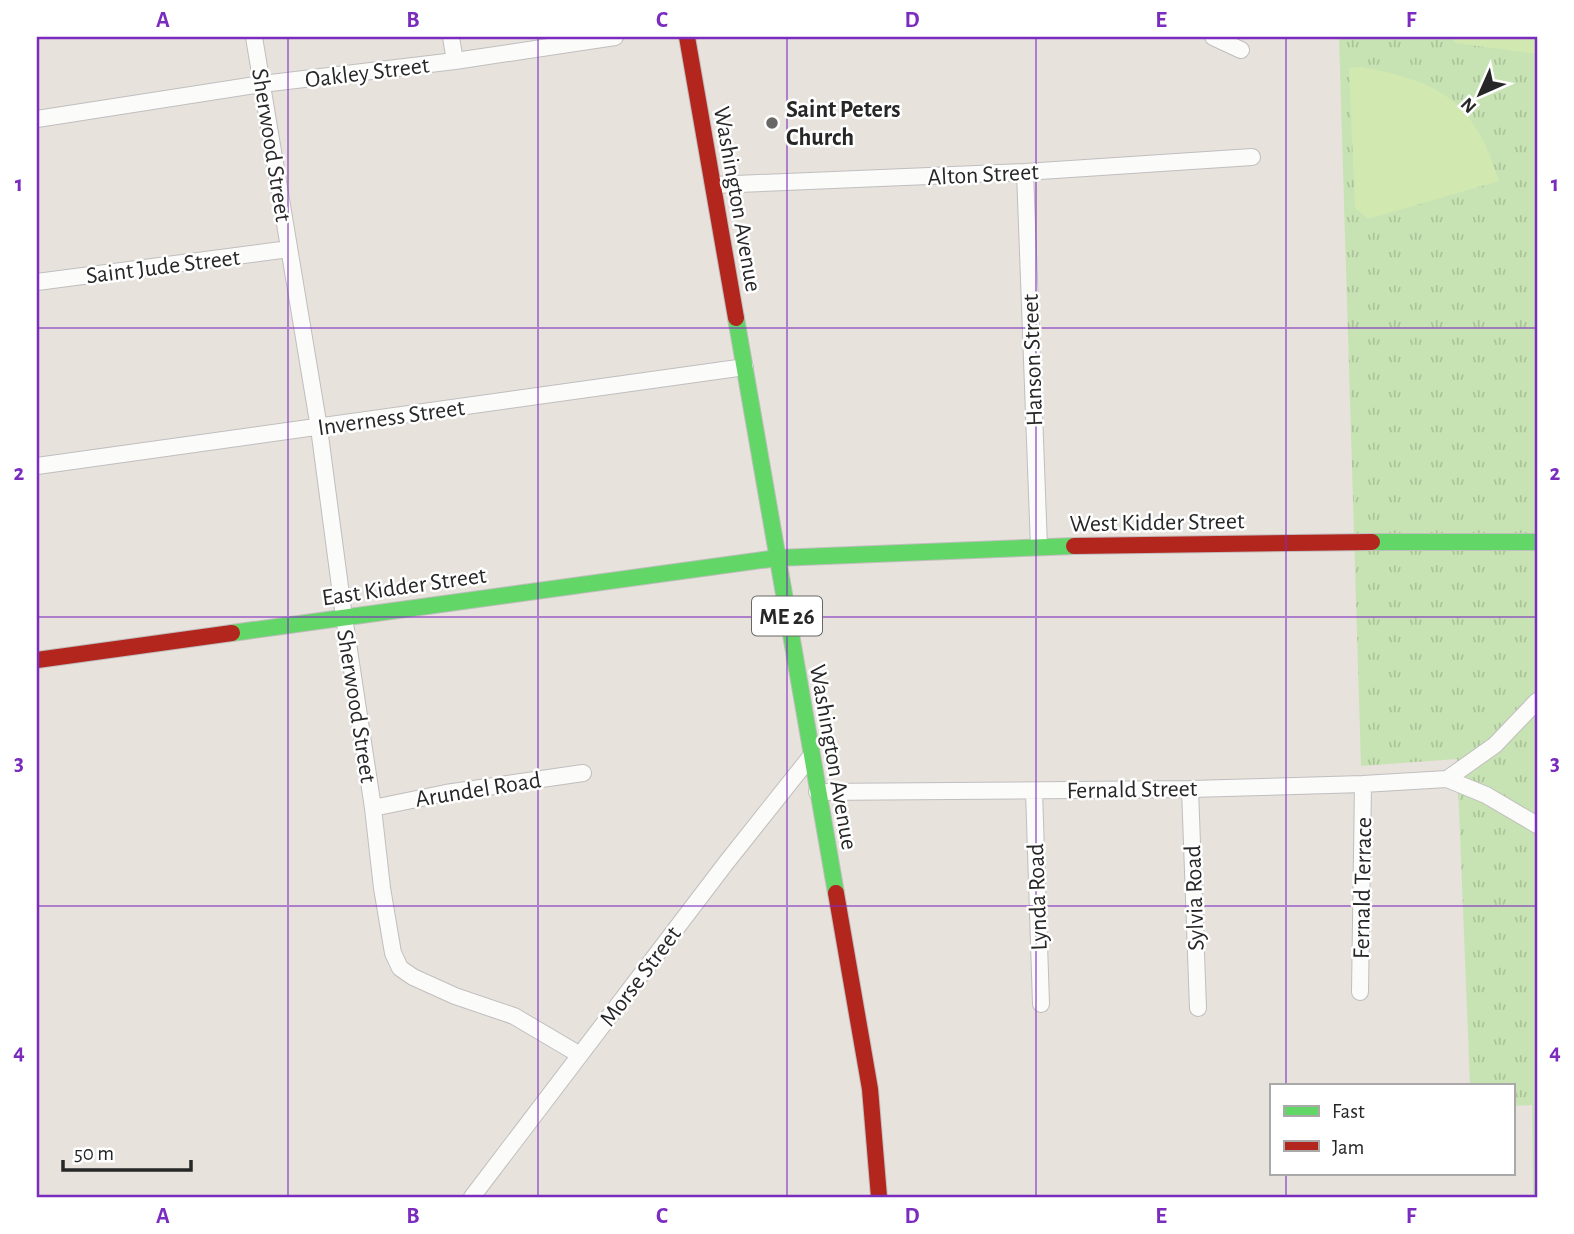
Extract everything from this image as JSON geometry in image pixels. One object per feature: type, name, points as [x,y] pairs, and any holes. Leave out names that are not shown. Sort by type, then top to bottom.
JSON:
[{"type":"street","name":"Sherwood Street","points":[[254,37],[319,428],[393,953],[400,968],[413,977],[455,996],[514,1016],[580,1055]]},
{"type":"street","points":[[451,37],[455,61]]},
{"type":"street","name":"Oakley Street","points":[[37,119],[262,84],[455,61],[615,37]]},
{"type":"street","name":"Washington Avenue","points":[[687,37],[870,1090],[879,1197]]},
{"type":"street","points":[[1213,37],[1241,50]]},
{"type":"street","name":"Alton Street","points":[[713,185],[1025,172],[1252,157]]},
{"type":"street","name":"Hanson Street","points":[[1025,172],[1039,547]]},
{"type":"street","name":"Saint Jude Street","points":[[37,282],[289,249]]},
{"type":"street","name":"Inverness Street","points":[[37,466],[745,366]]},
{"type":"street","name":"West Kidder Street","points":[[777,558],[1039,547],[1314,542],[1537,542]]},
{"type":"street","name":"East Kidder Street","points":[[37,660],[777,558]]},
{"type":"street","points":[[1447,779],[1494,745],[1537,701]]},
{"type":"street","name":"Morse Street","points":[[472,1197],[726,863],[811,757]]},
{"type":"street","name":"Arundel Road","points":[[373,807],[446,793],[583,773]]},
{"type":"street","name":"Fernald Street","points":[[817,792],[1190,789],[1447,779],[1506,805],[1537,825]]},
{"type":"street","name":"Fernald Terrace","points":[[1360,992],[1363,784]]},
{"type":"street","name":"Sylvia Road","points":[[1190,789],[1198,1008]]},
{"type":"street","name":"Lynda Road","points":[[1034,791],[1041,1004]]},
{"type":"green space","points":[[1339,37],[1537,37],[1537,1197],[1533,1197],[1532,1105],[1514,1106],[1514,1084],[1470,1084],[1457,759],[1361,766]]},
{"type":"green space","points":[[1451,37],[1537,37],[1537,54],[1455,43]]},
{"type":"green space","points":[[1361,67],[1413,80],[1451,100],[1466,114],[1478,132],[1499,181],[1368,219],[1355,208],[1349,68]]},
{"type":"traffic: fast","points":[[736,318],[836,893]]},
{"type":"traffic: fast","points":[[1372,542],[1537,542]]},
{"type":"traffic: fast","points":[[232,633],[777,558],[1074,546]]},
{"type":"traffic: jam","points":[[687,37],[736,318]]},
{"type":"traffic: jam","points":[[1074,546],[1372,542]]},
{"type":"traffic: jam","points":[[37,660],[232,633]]},
{"type":"traffic: jam","points":[[836,893],[870,1089],[879,1197]]},
{"type":"place","name":"Saint Peters Church","points":[[772,123]]}]
